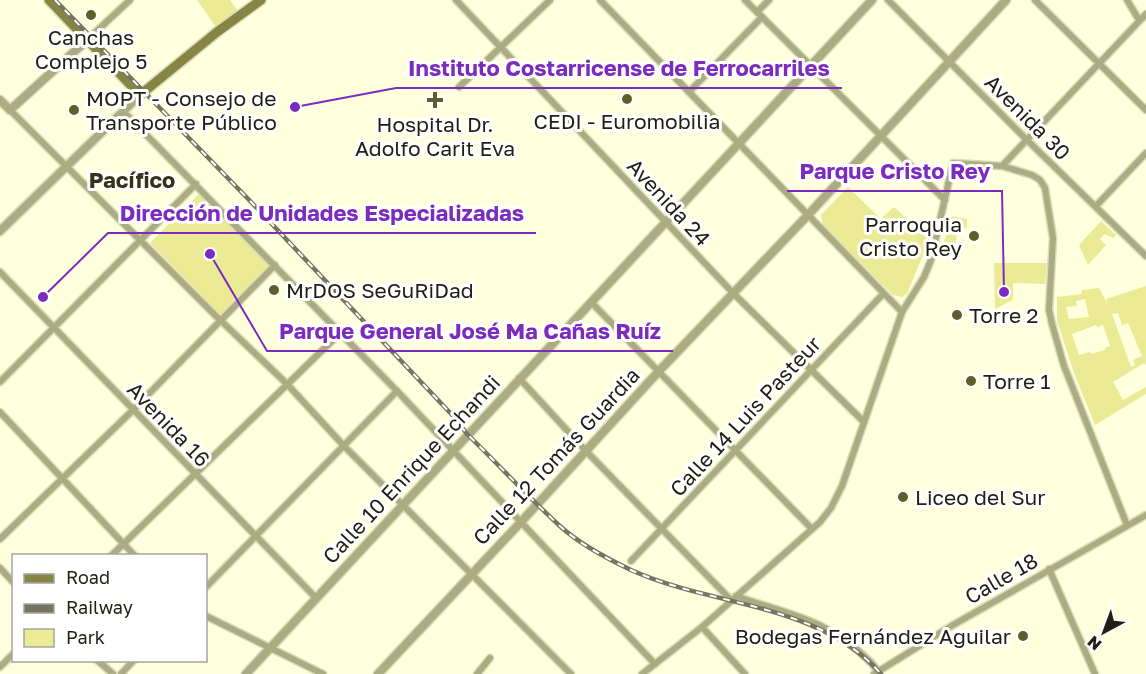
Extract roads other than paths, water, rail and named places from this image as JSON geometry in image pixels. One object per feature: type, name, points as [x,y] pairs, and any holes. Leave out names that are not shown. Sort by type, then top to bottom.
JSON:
[{"type":"main road","points":[[49,0],[140,95],[217,32],[261,0]]},
{"type":"street","points":[[10,110],[130,0]]},
{"type":"street","name":"Avenida 24","points":[[456,0],[733,293],[864,422]]},
{"type":"street","points":[[459,87],[550,0]]},
{"type":"street","points":[[600,0],[902,312]]},
{"type":"street","points":[[745,0],[945,200]]},
{"type":"street","points":[[689,92],[760,15],[769,0]]},
{"type":"street","name":"Calle 10 Enrique Echandi","points":[[246,674],[872,0]]},
{"type":"street","name":"Avenida 30","points":[[888,0],[1146,256]]},
{"type":"street","name":"Calle 12 Tomás Guardia","points":[[378,674],[1006,0]]},
{"type":"street","points":[[1035,0],[1146,110]]},
{"type":"street","points":[[1127,0],[1139,20]]},
{"type":"street","points":[[1002,166],[1146,14]]},
{"type":"street","points":[[0,231],[140,95]]},
{"type":"street","points":[[0,100],[287,384],[344,446],[571,674]]},
{"type":"street","points":[[123,111],[397,392],[654,664]]},
{"type":"street","points":[[1096,206],[1146,153]]},
{"type":"street","points":[[642,674],[702,627],[820,522],[831,508],[842,486],[902,312],[924,277],[931,260],[953,163],[1002,166],[1032,175],[1040,180],[1045,189],[1053,238],[1049,310],[1052,324],[1064,366],[1127,525]]},
{"type":"street","points":[[0,382],[196,184]]},
{"type":"street","points":[[0,539],[133,410],[275,265]]},
{"type":"street","name":"Avenida 16","points":[[0,272],[316,598]]},
{"type":"street","name":"Calle 14 Luis Pasteur","points":[[631,561],[883,294]]},
{"type":"street","points":[[591,302],[812,529]]},
{"type":"street","points":[[112,554],[340,333]]},
{"type":"street","points":[[519,378],[586,451],[733,598],[820,624],[853,645],[877,673]]},
{"type":"street","points":[[207,586],[397,392]]},
{"type":"street","points":[[0,412],[134,554]]},
{"type":"street","name":"Calle 18","points":[[877,673],[1049,569],[1146,515]]},
{"type":"street","points":[[0,568],[12,581]]},
{"type":"street","points":[[1049,569],[1095,674]]},
{"type":"street","points":[[207,616],[323,674]]},
{"type":"street","points":[[702,627],[745,674]]},
{"type":"street","points":[[0,667],[12,655]]},
{"type":"street","points":[[477,674],[490,658]]},
{"type":"street","points":[[99,662],[113,674]]},
{"type":"street","points":[[121,674],[132,662]]},
{"type":"railway","points":[[55,0],[253,204],[455,418],[467,434],[569,534],[613,561],[662,582],[796,619],[827,633],[855,650],[881,674]]},
{"type":"place","name":"Canchas Complejo 5","points":[[91,15]]},
{"type":"place","name":"CEDI - Euromobilia","points":[[627,99]]},
{"type":"place","name":"Hospital Dr. Adolfo Carit Eva","points":[[435,100]]},
{"type":"place","name":"Instituto Costarricense de Ferrocarriles","points":[[295,107]]},
{"type":"place","name":"MOPT - Consejo de Transporte Público","points":[[74,110]]},
{"type":"place","name":"Parroquia Cristo Rey","points":[[974,236]]},
{"type":"place","name":"Parque General José Mª Cañas Ruíz","points":[[210,254]]},
{"type":"place","name":"MrDOS SeGuRiDad","points":[[274,290]]},
{"type":"place","name":"Parque Cristo Rey","points":[[1004,292]]},
{"type":"place","name":"Dirección de Unidades Especializadas","points":[[43,297]]},
{"type":"place","name":"Torre 2","points":[[957,315]]},
{"type":"place","name":"Torre 1","points":[[971,381]]},
{"type":"place","name":"Liceo del Sur","points":[[903,497]]},
{"type":"place","name":"Bodegas Fernández Aguilar","points":[[1023,636]]},
{"type":"district","name":"Pacífico","points":[[132,179]]}]
